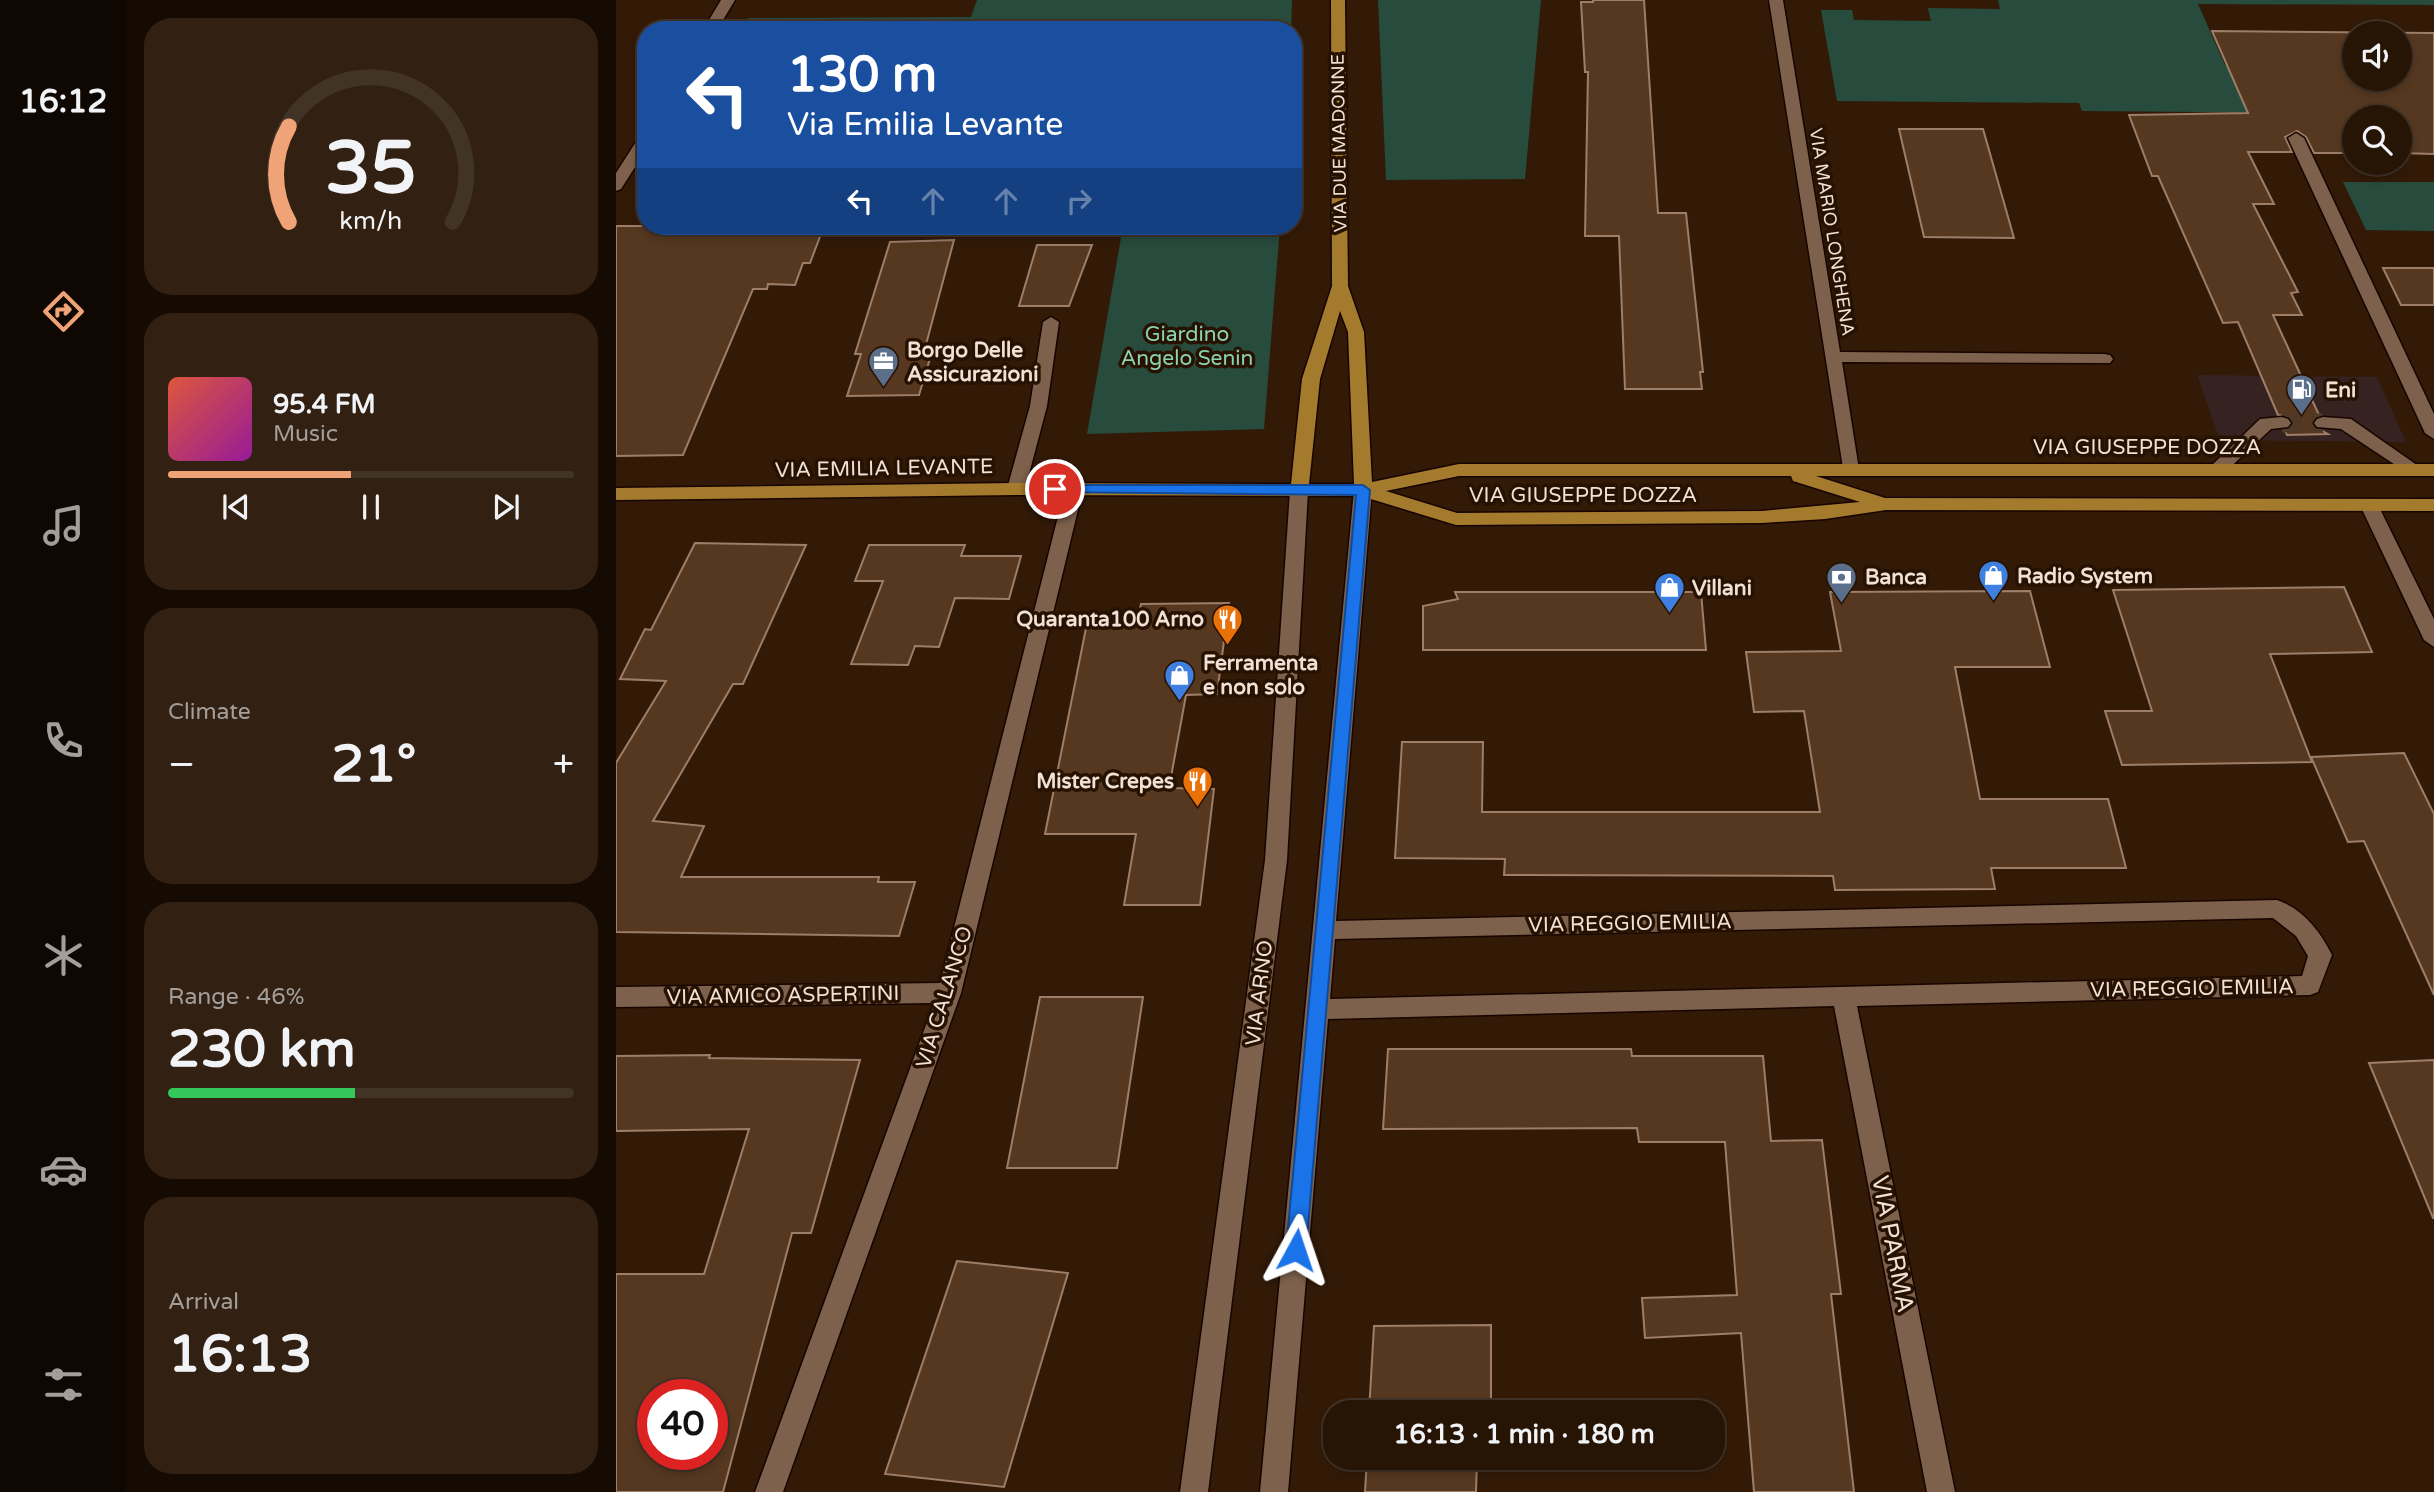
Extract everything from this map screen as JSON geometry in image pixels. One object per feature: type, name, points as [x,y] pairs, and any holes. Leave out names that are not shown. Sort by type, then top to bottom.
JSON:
[{"type":"main road","name":"VIA DUE MADONNE","points":[[1299,491],[1311,379],[1340,286],[1338,0]]},
{"type":"main road","name":"VIA DUE MADONNE","points":[[1340,286],[1356,332],[1363,490]]},
{"type":"main road","name":"VIA GIUSEPPE DOZZA","points":[[1363,490],[1458,470],[2425,470]]},
{"type":"main road","name":"VIA GIUSEPPE DOZZA","points":[[1777,470],[1886,504]]},
{"type":"main road","name":"VIA EMILIA LEVANTE","points":[[616,494],[1016,489],[1363,490]]},
{"type":"main road","name":"VIA GIUSEPPE DOZZA","points":[[1363,490],[1455,519],[1762,517],[1825,513],[1886,504],[2434,505]]},
{"type":"street","points":[[715,21],[728,0]]},
{"type":"street","name":"VIA MARIO LONGHENA","points":[[1776,0],[1850,470]]},
{"type":"street","points":[[2296,138],[2434,433]]},
{"type":"street","points":[[616,186],[637,152]]},
{"type":"street","points":[[1016,489],[1035,431],[1046,379],[1051,322]]},
{"type":"street","points":[[1832,357],[2104,359]]},
{"type":"street","points":[[2217,470],[2266,423],[2282,423]]},
{"type":"street","points":[[2323,423],[2344,423],[2425,470]]},
{"type":"street","name":"VIA CALANCO","points":[[769,1492],[949,993],[1074,489]]},
{"type":"street","points":[[1274,1492],[1363,490]]},
{"type":"street","name":"VIA ARNO","points":[[1194,1492],[1276,860],[1299,491]]},
{"type":"street","points":[[2369,505],[2434,640]]},
{"type":"street","name":"VIA REGGIO EMILIA","points":[[1318,1009],[2310,985],[2320,955],[2304,929],[2277,909],[1323,930]]},
{"type":"street","name":"VIA AMICO ASPERTINI","points":[[616,997],[949,993]]},
{"type":"street","name":"VIA PARMA","points":[[1844,996],[1941,1492]]},
{"type":"shaded area","points":[[2197,375],[2377,377],[2406,442],[2220,440]]},
{"type":"green space","points":[[977,0],[1292,0],[1291,21],[746,21],[748,18],[971,17]]},
{"type":"green space","points":[[1378,0],[1541,0],[1525,179],[1386,180]]},
{"type":"green space","points":[[1998,0],[2434,0],[2434,5],[2198,4],[2225,65],[2342,66],[2342,91],[2411,91],[2434,114],[2412,114],[2412,105],[2342,105],[2342,113],[2082,111],[2079,103],[1837,101],[1821,10],[1852,10],[1854,20],[1931,21],[1928,8],[2000,9]]},
{"type":"green space","points":[[2343,182],[2434,182],[2434,231],[2366,230]]},
{"type":"green space","name":"Giardino Angelo Senin","points":[[1121,235],[1279,235],[1264,429],[1087,434]]},
{"type":"building","points":[[1644,0],[1658,213],[1686,213],[1703,372],[1700,372],[1702,389],[1625,389],[1619,236],[1585,236],[1588,72],[1585,72],[1581,2]]},
{"type":"building","points":[[2212,31],[2342,32],[2342,91],[2412,91],[2412,33],[2434,33],[2434,154],[2412,153],[2412,105],[2342,105],[2342,153],[2314,153],[2306,137],[2297,131],[2285,137],[2292,152],[2248,152],[2274,204],[2253,204],[2298,292],[2291,293],[2302,315],[2273,315],[2319,415],[2312,425],[2328,434],[2287,435],[2285,430],[2290,429],[2293,421],[2289,417],[2278,415],[2238,322],[2223,323],[2158,176],[2152,176],[2129,115],[2248,113]]},
{"type":"building","points":[[1899,129],[1983,129],[2014,238],[1924,237]]},
{"type":"building","points":[[616,226],[637,226],[637,235],[821,235],[810,263],[803,263],[795,285],[768,284],[767,289],[753,289],[683,455],[616,456]]},
{"type":"building","points":[[954,240],[924,352],[932,352],[919,395],[847,396],[861,354],[855,354],[890,242]]},
{"type":"building","points":[[1037,245],[1092,245],[1069,306],[1019,306]]},
{"type":"building","points":[[2383,268],[2434,268],[2434,305],[2401,305]]},
{"type":"building","points":[[695,543],[806,545],[743,684],[733,684],[653,821],[704,826],[681,877],[879,877],[878,882],[915,882],[899,936],[616,932],[616,763],[666,681],[620,679],[645,629],[651,630]]},
{"type":"building","points":[[869,545],[965,545],[961,556],[1021,556],[1009,599],[955,598],[939,647],[915,646],[908,665],[851,664],[883,581],[855,581]]},
{"type":"building","points":[[2344,587],[2372,652],[2270,654],[2312,762],[2122,765],[2105,711],[2152,711],[2113,590]]},
{"type":"building","points":[[2030,591],[2050,667],[1955,667],[1980,799],[2108,799],[2126,868],[1991,868],[1995,889],[1835,890],[1833,876],[1504,875],[1505,859],[1395,858],[1402,742],[1483,742],[1482,812],[1820,812],[1804,711],[1754,712],[1746,652],[1841,651],[1830,592]]},
{"type":"building","points":[[1455,592],[1701,592],[1706,650],[1423,650],[1423,606],[1458,599]]},
{"type":"building","points":[[1229,603],[1217,694],[1186,695],[1169,788],[1214,789],[1200,905],[1124,905],[1136,834],[1045,834],[1088,618],[1138,617],[1141,604]]},
{"type":"building","points":[[2404,753],[2434,814],[2434,995],[2364,841],[2348,842],[2311,757]]},
{"type":"building","points":[[1040,997],[1143,997],[1117,1168],[1007,1168]]},
{"type":"building","points":[[1388,1049],[1631,1049],[1632,1056],[1763,1056],[1771,1141],[1822,1140],[1841,1294],[1831,1294],[1854,1492],[1754,1492],[1741,1333],[1645,1338],[1642,1298],[1737,1295],[1725,1142],[1639,1142],[1637,1128],[1383,1129]]},
{"type":"building","points":[[710,1055],[709,1058],[860,1060],[811,1233],[792,1233],[723,1492],[616,1492],[616,1274],[704,1274],[749,1129],[616,1131],[616,1056]]},
{"type":"building","points":[[2434,1060],[2434,1218],[2433,1218],[2369,1063]]},
{"type":"building","points":[[957,1261],[1068,1273],[1004,1487],[885,1474]]},
{"type":"building","points":[[1491,1325],[1491,1400],[1370,1400],[1374,1326]]},
{"type":"building","points":[[1366,1470],[1477,1470],[1476,1492],[1365,1492]]},
{"type":"tunnel","points":[[2282,423],[2323,423]]},
{"type":"place","name":"Borgo Delle Assicurazioni","points":[[884,389]]},
{"type":"place","name":"Eni","points":[[2302,417]]},
{"type":"place","name":"Radio System","points":[[1994,603]]},
{"type":"place","name":"Banca","points":[[1842,604]]},
{"type":"place","name":"Villani","points":[[1669,615]]},
{"type":"place","name":"Quaranta100 Arno","points":[[1227,646]]},
{"type":"place","name":"Ferramenta e non solo","points":[[1180,702]]},
{"type":"place","name":"Mister Crepes","points":[[1197,808]]},
{"type":"route","points":[[1055,489],[1363,490],[1296,1250]]}]
